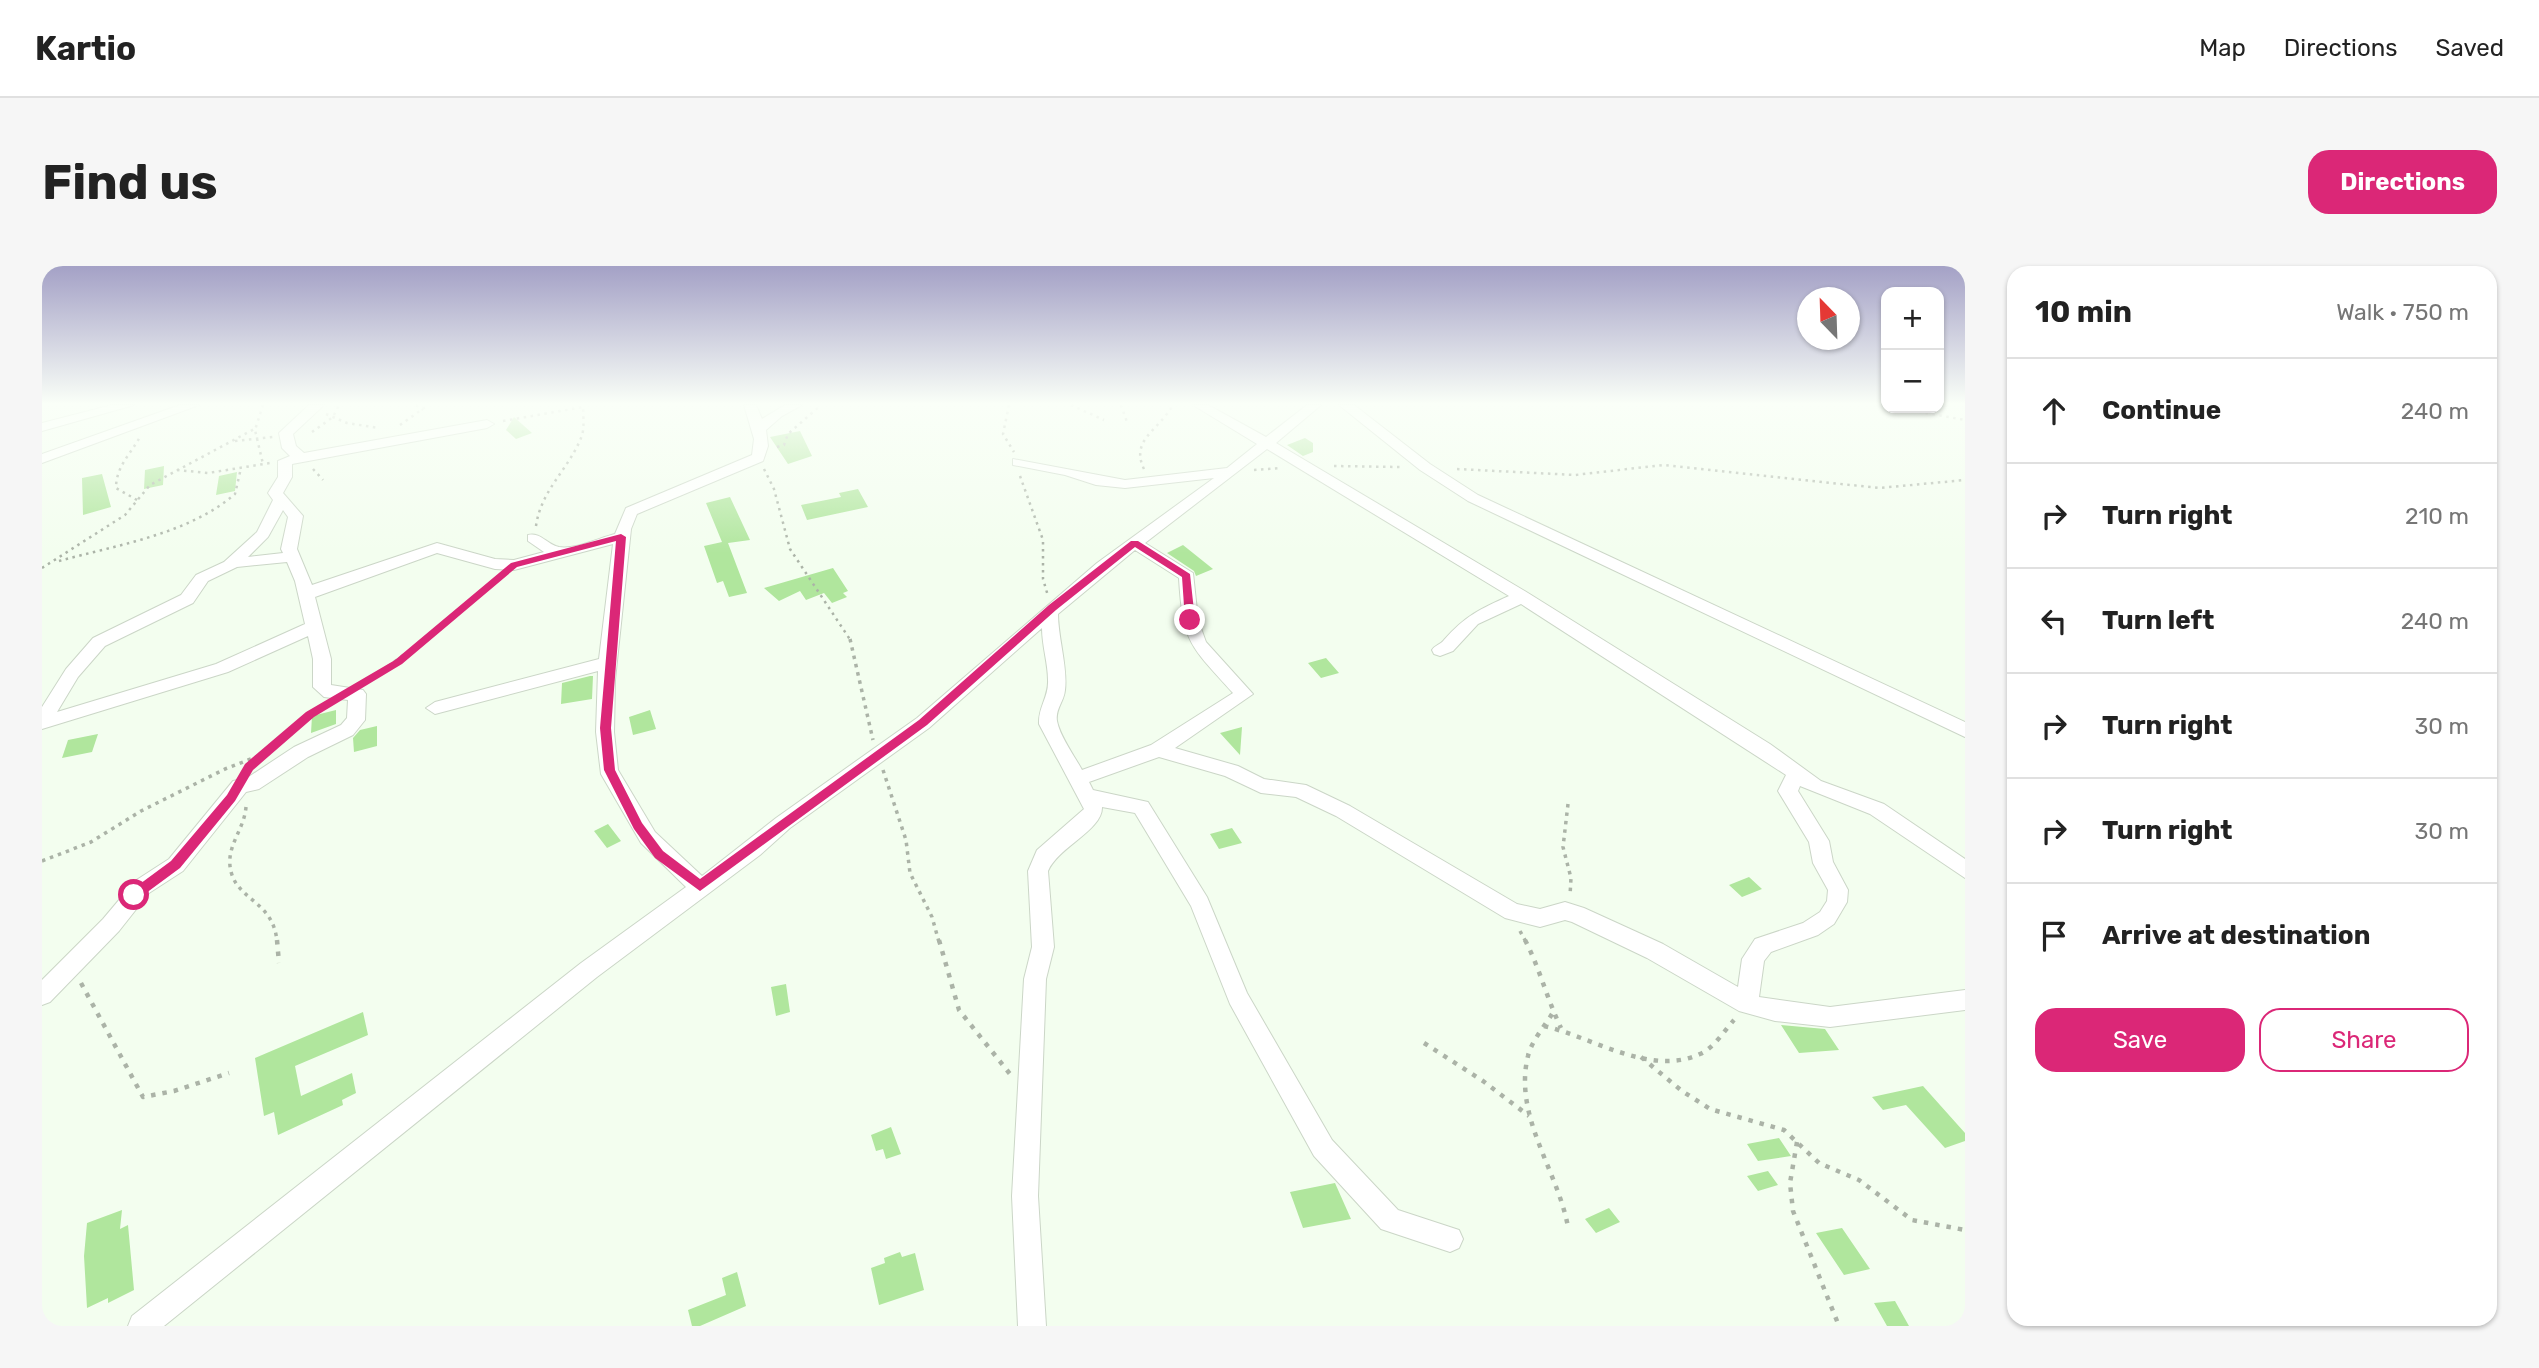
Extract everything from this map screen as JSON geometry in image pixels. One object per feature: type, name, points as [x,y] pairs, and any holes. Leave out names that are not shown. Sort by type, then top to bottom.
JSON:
[{"type":"street","points":[[42,995],[82,951],[111,925],[142,887],[176,865],[240,786],[252,784],[301,752],[347,730],[356,720],[357,694],[330,693],[322,687],[322,659],[307,594],[289,543],[296,516],[275,493],[293,459],[291,454]]},
{"type":"street","points":[[293,459],[315,454]]},
{"type":"street","points":[[142,1326],[589,970],[937,711],[1051,609],[1134,543],[1192,503],[1251,454]]},
{"type":"street","points":[[1286,454],[1522,597],[1763,749],[1796,773],[1833,794],[1877,810],[1965,870]]},
{"type":"street","points":[[1409,454],[1473,498],[1965,730]]},
{"type":"street","points":[[700,886],[659,854],[638,826],[609,770],[605,728],[622,526],[631,511],[760,455]]},
{"type":"street","points":[[1018,462],[1061,469],[1108,483],[1153,482],[1227,472]]},
{"type":"street","points":[[42,722],[72,673],[99,642],[187,599],[202,578],[232,563],[263,534],[280,501]]},
{"type":"street","points":[[307,594],[333,582],[377,571],[402,558],[437,548],[495,564],[514,565],[621,537]]},
{"type":"street","points":[[533,538],[544,547],[562,553]]},
{"type":"street","points":[[1085,787],[1158,750],[1244,694],[1198,644],[1190,620],[1187,576],[1134,543]]},
{"type":"street","points":[[232,563],[293,557]]},
{"type":"street","points":[[1440,650],[1450,646],[1458,632],[1474,621],[1522,597]]},
{"type":"street","points":[[1032,1326],[1027,1286],[1024,1195],[1035,979],[1043,947],[1038,872],[1044,856],[1091,816],[1094,809],[1085,787],[1048,724],[1047,712],[1056,694],[1057,679],[1051,648],[1051,609]]},
{"type":"street","points":[[42,722],[222,668],[314,627]]},
{"type":"street","points":[[435,708],[610,662]]},
{"type":"street","points":[[1158,750],[1231,771],[1261,786],[1302,791],[1343,811],[1513,912],[1540,918],[1565,911],[1599,922],[1747,1004],[1775,1011],[1830,1017],[1965,1000]]},
{"type":"street","points":[[1747,1004],[1753,959],[1763,945],[1810,929],[1827,918],[1837,902],[1838,890],[1823,863],[1819,841],[1788,791],[1796,773]]},
{"type":"street","points":[[1085,787],[1141,807],[1200,903],[1238,997],[1323,1148],[1390,1220],[1450,1239]]},
{"type":"path","points":[[128,454],[115,480],[116,488],[138,500]]},
{"type":"path","points":[[53,563],[125,514],[150,485],[201,454]]},
{"type":"path","points":[[262,454],[263,464]]},
{"type":"path","points":[[533,538],[538,510],[547,490],[570,454]]},
{"type":"path","points":[[1014,454],[1018,462],[1023,494],[1042,538],[1040,572],[1051,609]]},
{"type":"path","points":[[1139,454],[1140,463],[1153,482]]},
{"type":"path","points":[[760,455],[774,489],[790,549],[852,641],[878,756],[899,811],[910,873],[932,917],[960,1010],[1005,1067],[1028,1110]]},
{"type":"path","points":[[174,470],[208,473],[293,459]]},
{"type":"path","points":[[1227,472],[1307,466],[1425,467],[1575,475],[1663,465],[1879,488],[1965,480]]},
{"type":"path","points":[[42,568],[209,512],[234,496],[239,487],[241,468]]},
{"type":"path","points":[[279,963],[276,924],[232,877],[229,849],[243,827],[247,813],[240,786],[248,767],[310,715],[398,662],[514,565]]},
{"type":"path","points":[[42,861],[92,842],[141,811],[225,769],[265,753]]},
{"type":"path","points":[[1565,911],[1571,886],[1563,847],[1568,804]]},
{"type":"path","points":[[1513,912],[1539,966],[1552,1014],[1561,1028]]},
{"type":"path","points":[[68,968],[86,989],[130,1077],[143,1097],[164,1094],[229,1073]]},
{"type":"path","points":[[1544,1026],[1561,1028],[1640,1057],[1683,1060],[1702,1053],[1747,1004]]},
{"type":"path","points":[[1552,1014],[1528,1053],[1524,1080],[1538,1146],[1563,1199],[1568,1227]]},
{"type":"path","points":[[1424,1043],[1483,1080],[1530,1117]]},
{"type":"path","points":[[1640,1057],[1710,1109],[1735,1118],[1771,1124],[1784,1130],[1819,1163],[1859,1180],[1891,1207],[1912,1220],[1965,1230]]},
{"type":"path","points":[[1797,1142],[1790,1183],[1793,1211],[1839,1326]]},
{"type":"building","points":[[782,454],[812,456],[788,464]]},
{"type":"building","points":[[164,466],[163,485],[144,489],[145,470]]},
{"type":"building","points":[[237,472],[235,491],[216,495],[219,476]]},
{"type":"building","points":[[102,474],[111,507],[83,515],[82,478]]},
{"type":"building","points":[[858,489],[868,507],[807,520],[801,505],[841,497],[839,493]]},
{"type":"building","points":[[730,497],[750,540],[728,543],[747,593],[729,597],[723,581],[717,583],[704,546],[722,542],[706,503]]},
{"type":"building","points":[[1183,545],[1213,569],[1196,576],[1194,571],[1167,553]]},
{"type":"building","points":[[833,568],[848,591],[843,593],[847,597],[832,603],[824,593],[806,600],[800,591],[779,601],[764,588]]},
{"type":"building","points":[[1326,658],[1339,673],[1321,678],[1308,663]]},
{"type":"building","points":[[593,676],[592,699],[561,704],[562,683]]},
{"type":"building","points":[[336,710],[336,724],[311,733],[312,716]]},
{"type":"building","points":[[650,710],[656,729],[633,735],[629,717]]},
{"type":"building","points":[[377,726],[377,746],[354,752],[353,738],[360,730]]},
{"type":"building","points":[[1242,727],[1240,755],[1220,733]]},
{"type":"building","points":[[98,734],[92,752],[62,758],[68,740]]},
{"type":"building","points":[[608,824],[621,841],[607,848],[594,831]]},
{"type":"building","points":[[1232,828],[1242,843],[1219,849],[1210,834]]},
{"type":"building","points":[[1749,877],[1762,889],[1742,897],[1729,885]]},
{"type":"building","points":[[786,984],[790,1012],[776,1016],[771,987]]},
{"type":"building","points":[[363,1012],[368,1035],[295,1066],[301,1096],[352,1073],[356,1093],[342,1100],[343,1105],[278,1135],[274,1112],[264,1116],[255,1058]]},
{"type":"building","points":[[1781,1025],[1825,1029],[1839,1050],[1799,1053]]},
{"type":"building","points":[[1923,1086],[1965,1133],[1965,1141],[1945,1148],[1906,1105],[1883,1110],[1872,1097]]},
{"type":"building","points":[[891,1127],[901,1154],[886,1159],[883,1149],[876,1151],[871,1135]]},
{"type":"building","points":[[1779,1138],[1791,1156],[1758,1161],[1747,1144]]},
{"type":"building","points":[[1768,1171],[1778,1185],[1758,1191],[1747,1176]]},
{"type":"building","points":[[1335,1183],[1351,1219],[1303,1228],[1290,1192]]},
{"type":"building","points":[[1609,1208],[1620,1222],[1596,1233],[1585,1219]]},
{"type":"building","points":[[122,1210],[120,1229],[128,1225],[134,1290],[108,1303],[108,1298],[87,1308],[84,1256],[87,1223]]},
{"type":"building","points":[[1842,1228],[1870,1269],[1844,1275],[1816,1233]]},
{"type":"building","points":[[900,1252],[902,1257],[915,1253],[924,1290],[879,1305],[871,1268],[885,1263],[884,1258]]},
{"type":"building","points":[[737,1272],[746,1306],[700,1326],[692,1326],[688,1310],[726,1295],[722,1278]]},
{"type":"building","points":[[1895,1301],[1909,1326],[1887,1326],[1874,1303]]},
{"type":"route","points":[[134,895],[176,865],[240,786],[248,767],[279,744],[310,715],[356,690],[398,662],[514,565],[542,557],[621,537],[621,564],[613,613],[605,728],[609,770],[638,826],[659,854],[700,886],[753,849],[783,822],[923,723],[1052,607],[1134,543],[1187,576],[1190,620]]}]
